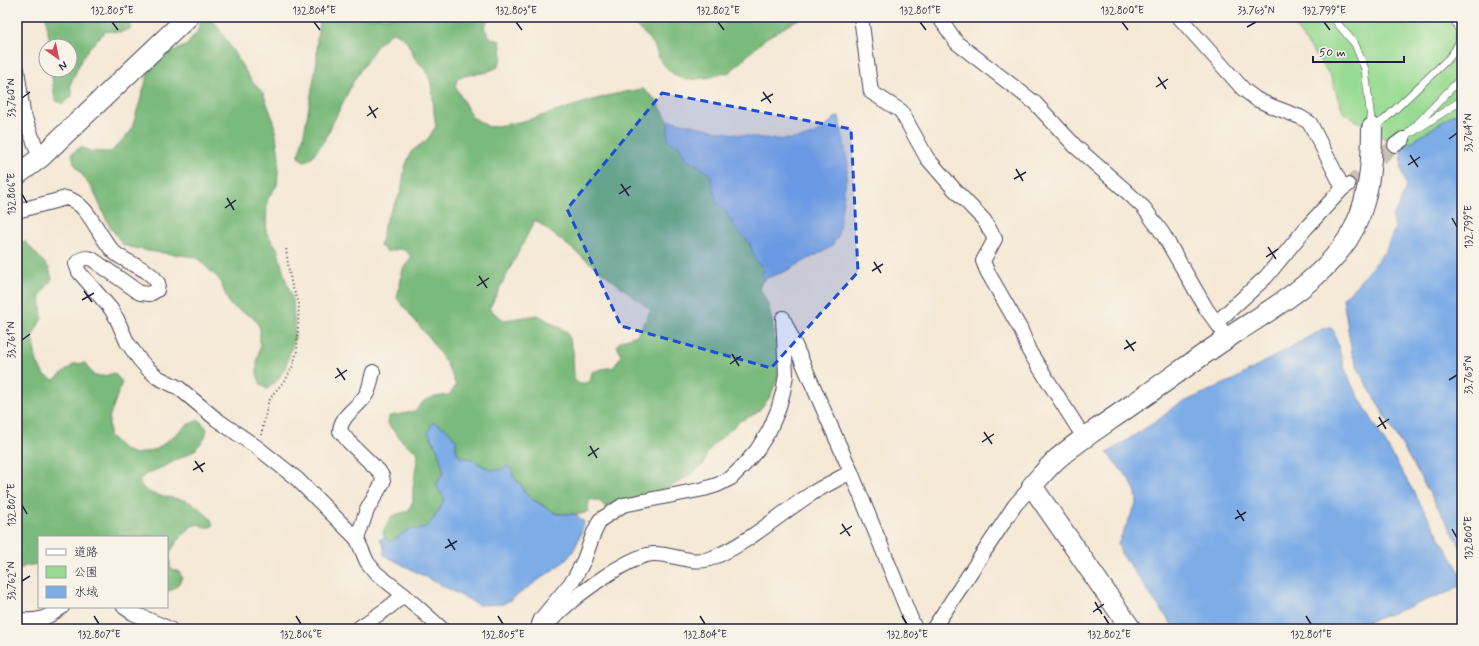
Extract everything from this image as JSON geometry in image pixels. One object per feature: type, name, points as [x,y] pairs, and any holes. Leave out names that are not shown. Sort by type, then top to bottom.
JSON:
[{"type":"street","points":[[17,175],[40,158],[188,17]]},
{"type":"street","points":[[861,17],[871,92],[901,112],[927,158],[984,220],[996,239],[983,261],[987,271],[1021,330],[1029,351],[1085,438]]},
{"type":"street","points":[[940,17],[957,44],[1035,103],[1076,147],[1144,208],[1163,234],[1207,310],[1228,338]]},
{"type":"street","points":[[1179,17],[1243,89],[1256,99],[1300,117],[1310,123],[1345,186],[1306,228],[1266,277],[1216,322]]},
{"type":"street","points":[[17,69],[24,113],[40,158]]},
{"type":"street","points":[[933,629],[1015,505],[1057,459],[1300,288],[1328,263],[1348,239],[1358,222],[1364,204],[1370,166],[1372,128]]},
{"type":"street","points":[[17,211],[66,198],[72,199],[80,204],[104,240],[115,253],[134,266],[154,276],[158,283],[157,290],[150,294],[140,293],[92,259],[86,257],[76,264],[79,272],[111,310],[117,319],[127,342],[147,368],[158,377],[179,388],[216,419],[258,448],[297,479],[357,539],[368,562],[376,573],[404,595],[442,629]]},
{"type":"street","points":[[543,629],[539,624],[574,579],[584,560],[600,520],[623,505],[704,490],[717,485],[731,478],[757,450],[769,431],[778,410],[783,392],[786,375],[783,318],[851,472],[915,629]]},
{"type":"street","points":[[357,539],[367,510],[383,482],[379,471],[346,439],[340,431],[340,426],[343,420],[367,393],[373,372]]},
{"type":"street","points":[[547,629],[549,623],[575,598],[594,583],[630,562],[642,556],[652,554],[699,561],[711,559],[737,546],[812,494],[851,472]]},
{"type":"street","points":[[1032,486],[1131,629]]},
{"type":"street","points":[[357,629],[404,595]]},
{"type":"street","points":[[17,620],[45,619],[61,608]]},
{"type":"street","points":[[126,608],[133,613],[170,629]]},
{"type":"lane","points":[[1332,17],[1354,44],[1365,69],[1372,128],[1384,120],[1449,58],[1456,49],[1460,40],[1459,28],[1453,17]]},
{"type":"lane","points":[[1462,77],[1399,142],[1462,100]]},
{"type":"path","points":[[258,448],[268,403],[273,394],[286,379],[292,368],[297,352],[300,304],[292,286],[286,248]]},
{"type":"highlighted area","points":[[662,93],[851,129],[858,272],[771,368],[621,326],[567,209]]},
{"type":"green space","points":[[46,17],[130,17],[130,29],[121,32],[106,31],[89,48],[78,67],[78,38],[49,38]]},
{"type":"green space","points":[[206,17],[216,24],[251,80],[263,93],[274,122],[279,157],[277,185],[267,200],[266,232],[277,248],[293,301],[295,337],[285,368],[277,381],[267,389],[261,385],[257,374],[260,328],[254,318],[230,305],[219,279],[196,257],[148,251],[123,245],[108,223],[94,192],[74,163],[72,153],[81,147],[90,151],[111,152],[131,131],[149,71],[168,53],[186,46],[197,32],[200,22]]},
{"type":"green space","points":[[321,17],[489,17],[484,28],[491,38],[500,41],[502,57],[498,67],[487,72],[458,77],[455,86],[472,117],[489,127],[528,120],[623,92],[643,89],[655,99],[668,120],[668,140],[680,147],[685,159],[698,165],[710,175],[717,203],[726,212],[736,229],[749,242],[756,262],[761,265],[764,270],[761,276],[764,279],[759,287],[768,304],[772,321],[778,361],[778,377],[770,397],[757,413],[740,421],[713,445],[706,455],[704,464],[687,477],[657,494],[605,507],[598,501],[589,500],[588,511],[582,514],[557,514],[547,509],[524,492],[521,485],[513,476],[512,470],[492,471],[471,459],[460,457],[456,450],[456,440],[447,429],[428,432],[437,448],[444,472],[436,485],[444,498],[442,505],[430,525],[420,530],[400,535],[397,539],[390,541],[385,538],[383,532],[392,516],[408,511],[413,501],[413,487],[418,453],[402,441],[388,424],[389,416],[415,411],[424,401],[434,397],[449,395],[456,386],[438,351],[397,298],[403,269],[411,257],[406,251],[401,249],[388,252],[380,246],[385,222],[401,192],[405,167],[411,152],[428,139],[436,126],[432,91],[426,71],[414,57],[404,39],[393,32],[378,44],[354,80],[324,141],[310,159],[304,161],[298,157],[304,134],[317,61],[317,39]],"holes":[[[535,220],[651,310],[637,335],[622,340],[617,345],[621,356],[614,367],[592,372],[590,382],[579,384],[574,379],[573,350],[567,332],[538,315],[504,320],[489,309]]]},
{"type":"green space","points":[[624,17],[802,17],[766,38],[730,72],[707,78],[686,80],[672,73],[661,62],[654,45],[640,29]]},
{"type":"green space","points":[[1288,17],[1462,17],[1462,116],[1454,114],[1401,149],[1343,112],[1330,75]]},
{"type":"green space","points":[[52,78],[73,78],[70,85],[72,96],[63,104],[55,100]]},
{"type":"green space","points":[[17,242],[26,242],[49,268],[52,279],[40,296],[42,318],[32,337],[37,362],[44,375],[54,380],[74,364],[85,363],[94,376],[104,376],[114,373],[122,382],[109,418],[109,435],[124,450],[136,454],[157,449],[187,425],[199,420],[207,429],[205,438],[194,451],[146,474],[139,481],[143,487],[154,494],[192,503],[211,519],[213,526],[205,528],[199,524],[192,526],[179,539],[170,552],[170,568],[179,572],[182,577],[178,584],[170,591],[168,591],[168,536],[38,536],[38,564],[25,566],[18,571],[17,582]]},
{"type":"water","points":[[1454,114],[1462,116],[1462,549],[1360,373],[1352,353],[1343,298],[1356,286],[1386,250],[1395,228],[1392,215],[1399,207],[1406,186],[1402,169],[1401,149]]},
{"type":"water","points":[[839,116],[848,165],[838,236],[831,247],[784,272],[764,279],[761,276],[764,270],[761,265],[756,262],[749,242],[736,229],[726,212],[717,203],[710,175],[698,165],[685,159],[680,147],[668,140],[668,120],[741,135],[781,139],[812,135]]},
{"type":"water","points":[[1324,328],[1331,328],[1334,332],[1344,367],[1353,387],[1458,569],[1461,578],[1459,586],[1449,592],[1349,629],[1175,629],[1121,553],[1118,543],[1137,502],[1136,492],[1129,479],[1107,453],[1157,421],[1175,406],[1235,379]]},
{"type":"water","points":[[433,422],[447,429],[456,440],[456,450],[460,457],[471,459],[486,468],[494,470],[503,469],[508,466],[512,470],[513,476],[521,485],[524,492],[533,500],[557,514],[575,514],[584,522],[577,543],[565,561],[503,604],[479,605],[384,555],[384,547],[380,539],[385,538],[390,541],[396,539],[405,531],[419,529],[428,525],[443,502],[444,498],[436,485],[444,472],[437,448],[428,432]]},
{"type":"tunnel","points":[[1348,185],[1395,145]]}]
